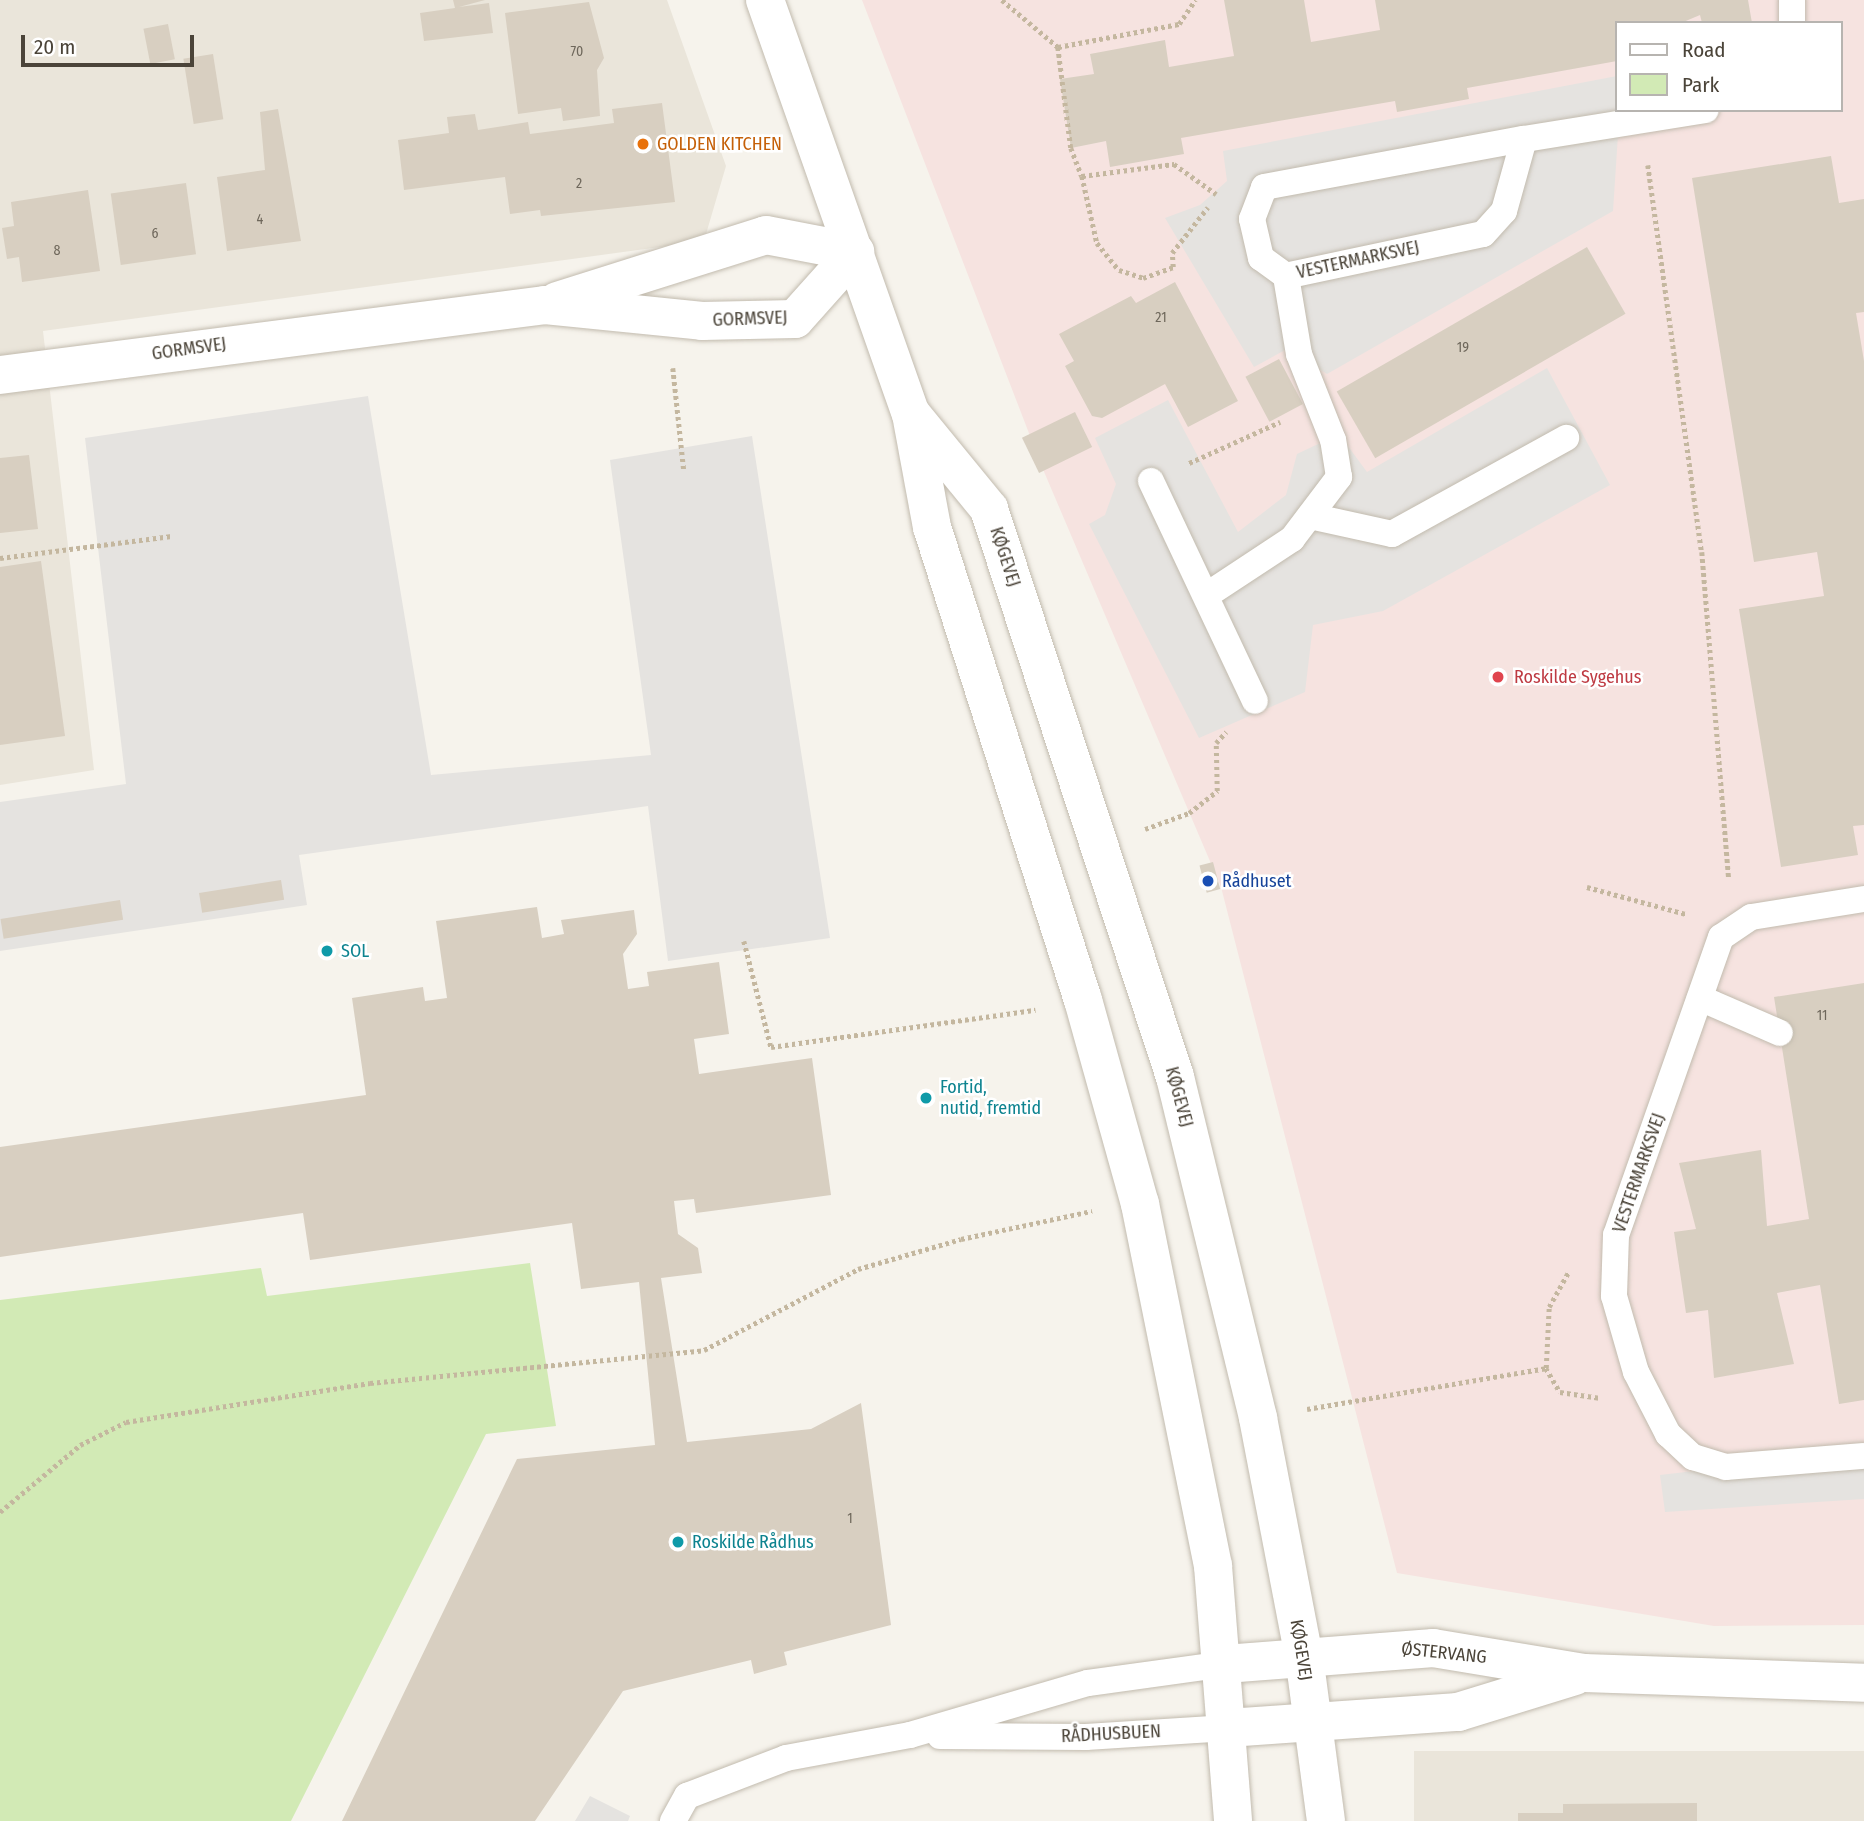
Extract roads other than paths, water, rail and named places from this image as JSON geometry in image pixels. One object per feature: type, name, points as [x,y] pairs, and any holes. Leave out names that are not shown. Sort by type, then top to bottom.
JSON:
[{"type":"street","name":"KØGEVEJ","points":[[765,0],[911,414],[932,527],[1083,1000],[1140,1204],[1209,1547],[1225,1664],[1233,1821]]},
{"type":"street","name":"GORMSVEJ","points":[[0,375],[545,305],[766,235],[855,253]]},
{"type":"street","name":"GORMSVEJ","points":[[545,305],[667,317],[795,319],[855,253]]},
{"type":"street","name":"KØGEVEJ","points":[[911,414],[989,509],[1175,1077],[1258,1418],[1304,1656],[1326,1821]]},
{"type":"street","name":"ØSTERVANG","points":[[1304,1656],[1433,1648],[1584,1674],[1864,1683]]},
{"type":"street","name":"RÅDHUSBUEN","points":[[1225,1664],[1304,1656]]},
{"type":"street","name":"ØSTERVANG","points":[[1312,1723],[1458,1712],[1584,1674]]},
{"type":"street","name":"RÅDHUSBUEN","points":[[1228,1728],[1312,1723]]},
{"type":"lane","points":[[1792,0],[1792,21]]},
{"type":"lane","points":[[1524,139],[1695,112]]},
{"type":"lane","name":"VESTERMARKSVEJ","points":[[1524,139],[1504,211],[1483,234],[1286,276],[1261,258],[1252,219],[1264,187],[1524,139]]},
{"type":"lane","points":[[1207,595],[1292,540],[1339,477],[1320,407],[1299,355],[1286,276]]},
{"type":"lane","points":[[1310,516],[1392,534],[1566,438]]},
{"type":"lane","points":[[1151,481],[1255,701]]},
{"type":"lane","name":"VESTERMARKSVEJ","points":[[1864,899],[1751,917],[1721,937],[1616,1235],[1614,1296],[1650,1400],[1679,1447],[1709,1464],[1864,1456]]},
{"type":"lane","points":[[1700,998],[1780,1033]]},
{"type":"lane","name":"RÅDHUSBUEN","points":[[673,1821],[687,1796],[786,1758],[910,1735],[1088,1683],[1225,1664]]},
{"type":"lane","name":"RÅDHUSBUEN","points":[[910,1735],[1086,1737],[1228,1728]]},
{"type":"place","name":"GOLDEN KITCHEN","points":[[643,144]]},
{"type":"place","name":"Roskilde Sygehus","points":[[1498,677]]},
{"type":"place","name":"Rådhuset","points":[[1208,881]]},
{"type":"place","name":"SOL","points":[[327,951]]},
{"type":"place","name":"Fortid, nutid, fremtid","points":[[926,1098]]},
{"type":"place","name":"Roskilde Rådhus","points":[[678,1542]]}]
